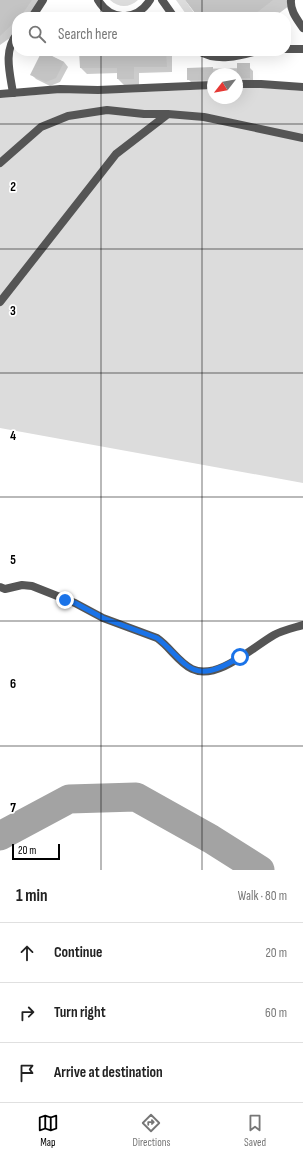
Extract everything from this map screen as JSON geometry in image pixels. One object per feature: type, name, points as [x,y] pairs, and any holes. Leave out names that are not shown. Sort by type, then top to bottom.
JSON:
[{"type":"street","points":[[35,12],[43,0]]},
{"type":"street","points":[[98,0],[101,5],[109,12]]},
{"type":"street","points":[[139,12],[145,8],[150,0]]},
{"type":"street","points":[[162,0],[170,12]]},
{"type":"street","points":[[291,0],[290,5],[292,11],[303,28]]},
{"type":"street","points":[[12,42],[8,59],[14,93]]},
{"type":"street","points":[[291,49],[303,49]]},
{"type":"street","points":[[212,56],[228,56]]},
{"type":"street","points":[[243,84],[303,87]]},
{"type":"street","points":[[0,94],[60,89],[98,90],[207,85]]},
{"type":"street","points":[[0,163],[41,127],[68,116],[107,110],[144,114],[204,117],[303,138]]},
{"type":"street","points":[[0,302],[116,154],[168,114]]},
{"type":"street","points":[[0,587],[6,589],[27,586],[72,602],[103,618],[157,638],[186,665],[195,670],[201,671],[212,671],[219,668],[240,657],[274,635],[290,628],[303,625]]},
{"type":"shaded area","points":[[110,0],[138,0],[128,6],[120,6]]},
{"type":"shaded area","points":[[176,0],[185,0],[193,12],[184,12]]},
{"type":"shaded area","points":[[255,87],[303,91],[303,483],[0,428],[0,98],[58,93],[122,93],[207,89],[207,104],[243,104],[243,88]]},
{"type":"building","points":[[0,0],[32,0],[24,12],[12,12],[12,25],[0,36]]},
{"type":"building","points":[[185,0],[273,0],[257,12],[194,12]]},
{"type":"building","points":[[40,56],[52,56],[64,62],[56,78],[46,82],[30,75]]},
{"type":"building","points":[[79,56],[166,56],[167,67],[134,67],[134,79],[117,79],[117,68],[80,68]]},
{"type":"building","points":[[237,63],[250,63],[250,78],[243,78],[243,68],[237,68]]},
{"type":"building","points":[[213,67],[207,68],[207,80],[187,80],[187,68]]},
{"type":"waterway","points":[[0,836],[69,799],[136,797],[211,839],[260,870]]},
{"type":"route","points":[[65,600],[75,603],[103,618],[157,638],[186,665],[195,670],[212,671],[240,657]]}]
